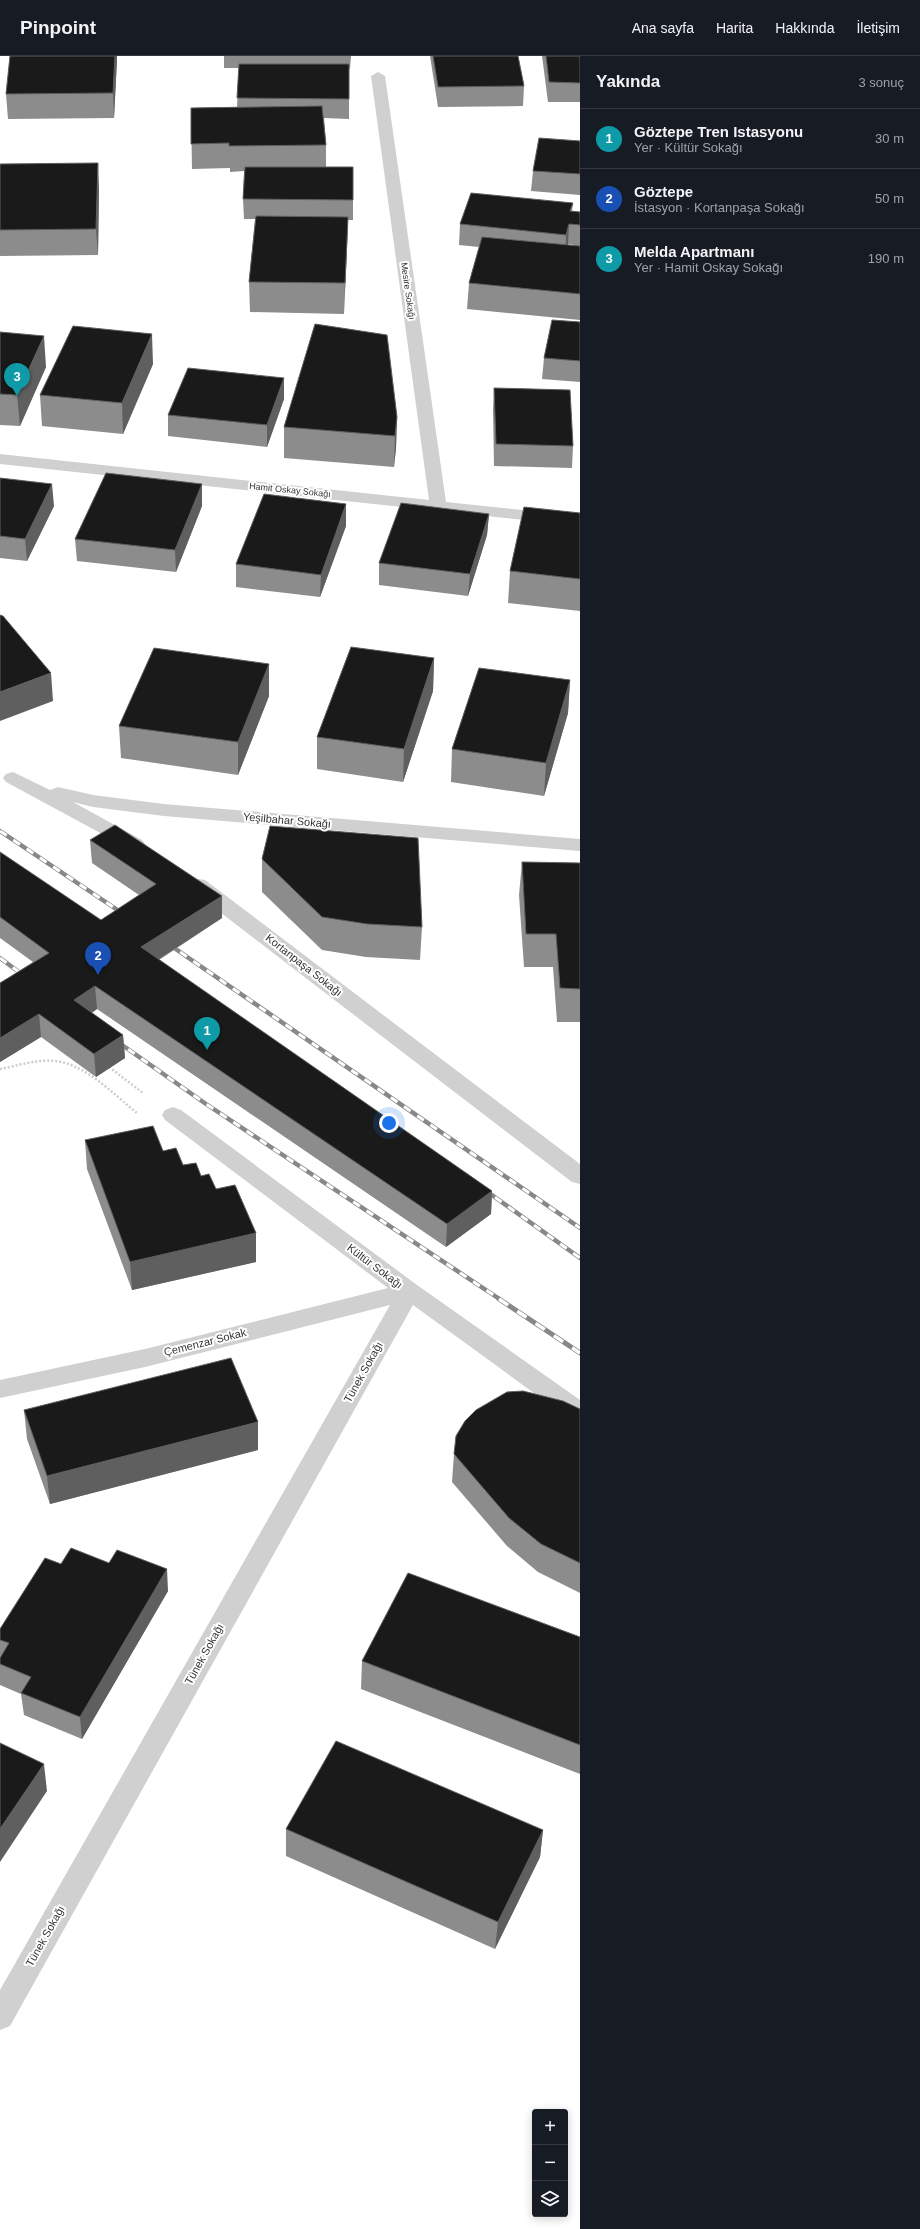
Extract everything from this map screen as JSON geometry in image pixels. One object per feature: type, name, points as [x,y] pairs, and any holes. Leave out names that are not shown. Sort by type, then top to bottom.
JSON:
[{"type":"street","name":"Mesire Sokağı","points":[[378,76],[438,506]]},
{"type":"street","name":"Hamit Oskay Sokağı","points":[[0,459],[580,521]]},
{"type":"street","name":"Yeşilbahar Sokağı","points":[[6,774],[72,797],[139,807],[580,845]]},
{"type":"street","points":[[6,774],[108,828],[154,856]]},
{"type":"street","name":"Kortanpaşa Sokağı","points":[[181,874],[264,934],[396,1038],[580,1176]]},
{"type":"street","name":"Kültür Sokağı","points":[[173,1115],[409,1291],[580,1413]]},
{"type":"street","name":"Çemenzar Sokak","points":[[0,1389],[138,1360],[409,1291]]},
{"type":"street","name":"Tünek Sokağı","points":[[0,2017],[409,1291]]},
{"type":"path","points":[[0,1069],[47,1061],[64,1063],[80,1071],[156,1126],[173,1115]]},
{"type":"path","points":[[105,1064],[110,1068]]},
{"type":"building","points":[[10,56],[115,56],[113,93],[6,94]]},
{"type":"building","points":[[433,56],[518,56],[524,86],[438,87]]},
{"type":"building","points":[[546,56],[580,56],[580,83],[549,82]]},
{"type":"building","points":[[239,64],[349,64],[349,99],[237,98]]},
{"type":"building","points":[[322,106],[326,145],[229,146],[229,143],[191,144],[191,108]]},
{"type":"building","points":[[539,138],[580,141],[580,174],[533,171]]},
{"type":"building","points":[[98,163],[96,229],[0,230],[0,164]]},
{"type":"building","points":[[245,167],[353,167],[353,200],[243,199]]},
{"type":"building","points":[[471,193],[573,203],[570,211],[580,212],[580,225],[569,224],[566,235],[460,224]]},
{"type":"building","points":[[256,216],[348,217],[345,283],[249,282]]},
{"type":"building","points":[[482,237],[580,246],[580,294],[469,283]]},
{"type":"building","points":[[552,320],[580,322],[580,361],[544,358]]},
{"type":"building","points":[[315,324],[387,335],[397,417],[395,436],[284,427]]},
{"type":"building","points":[[73,326],[152,334],[122,403],[40,395]]},
{"type":"building","points":[[0,332],[44,336],[17,395],[0,394]]},
{"type":"building","points":[[188,368],[284,378],[267,425],[168,415]]},
{"type":"building","points":[[494,388],[570,390],[573,446],[496,444]]},
{"type":"building","points":[[106,473],[202,484],[175,550],[75,539]]},
{"type":"building","points":[[0,478],[52,484],[25,539],[0,536]]},
{"type":"building","points":[[264,494],[346,504],[321,575],[236,564]]},
{"type":"building","points":[[401,503],[489,514],[470,574],[379,563]]},
{"type":"building","points":[[524,507],[580,513],[580,579],[510,571]]},
{"type":"building","points":[[0,615],[3,616],[51,673],[0,692]]},
{"type":"building","points":[[351,647],[434,658],[404,749],[317,737]]},
{"type":"building","points":[[154,648],[269,664],[238,742],[119,726]]},
{"type":"building","points":[[479,668],[570,680],[546,763],[452,749]]},
{"type":"building","points":[[115,825],[222,896],[141,947],[492,1191],[447,1224],[95,986],[74,1000],[123,1035],[94,1054],[39,1014],[0,1038],[0,983],[49,953],[0,917],[0,852],[101,920],[156,884],[90,840]]},
{"type":"building","points":[[270,826],[418,838],[422,927],[367,924],[322,917],[262,859]]},
{"type":"building","points":[[522,862],[580,863],[580,989],[560,988],[556,934],[526,934]]},
{"type":"building","points":[[153,1126],[163,1151],[176,1148],[183,1165],[196,1163],[201,1176],[209,1174],[216,1189],[235,1185],[256,1233],[130,1262],[85,1140]]},
{"type":"building","points":[[231,1358],[258,1422],[47,1476],[24,1410]]},
{"type":"building","points":[[523,1391],[563,1401],[580,1409],[580,1563],[541,1544],[509,1518],[454,1454],[456,1436],[465,1421],[476,1410],[507,1392]]},
{"type":"building","points":[[71,1548],[109,1563],[117,1550],[167,1569],[80,1717],[21,1693],[31,1677],[0,1664],[0,1658],[9,1643],[0,1640],[0,1629],[45,1558],[61,1564]]},
{"type":"building","points":[[408,1573],[580,1637],[580,1745],[362,1661]]},
{"type":"building","points":[[336,1741],[543,1830],[498,1922],[286,1829]]},
{"type":"building","points":[[0,1743],[44,1764],[0,1829]]},
{"type":"railway","points":[[0,831],[125,915]]},
{"type":"railway","points":[[167,943],[580,1228]]},
{"type":"railway","points":[[0,958],[27,978]]},
{"type":"railway","points":[[115,1040],[206,1104],[501,1300]]},
{"type":"railway","points":[[482,1188],[580,1258]]},
{"type":"railway","points":[[499,1299],[580,1353]]},
{"type":"place","name":"Melda Apartmanı","points":[[17,396]]},
{"type":"place","name":"Göztepe","points":[[98,975]]},
{"type":"place","name":"Göztepe Tren Istasyonu","points":[[207,1050]]}]
